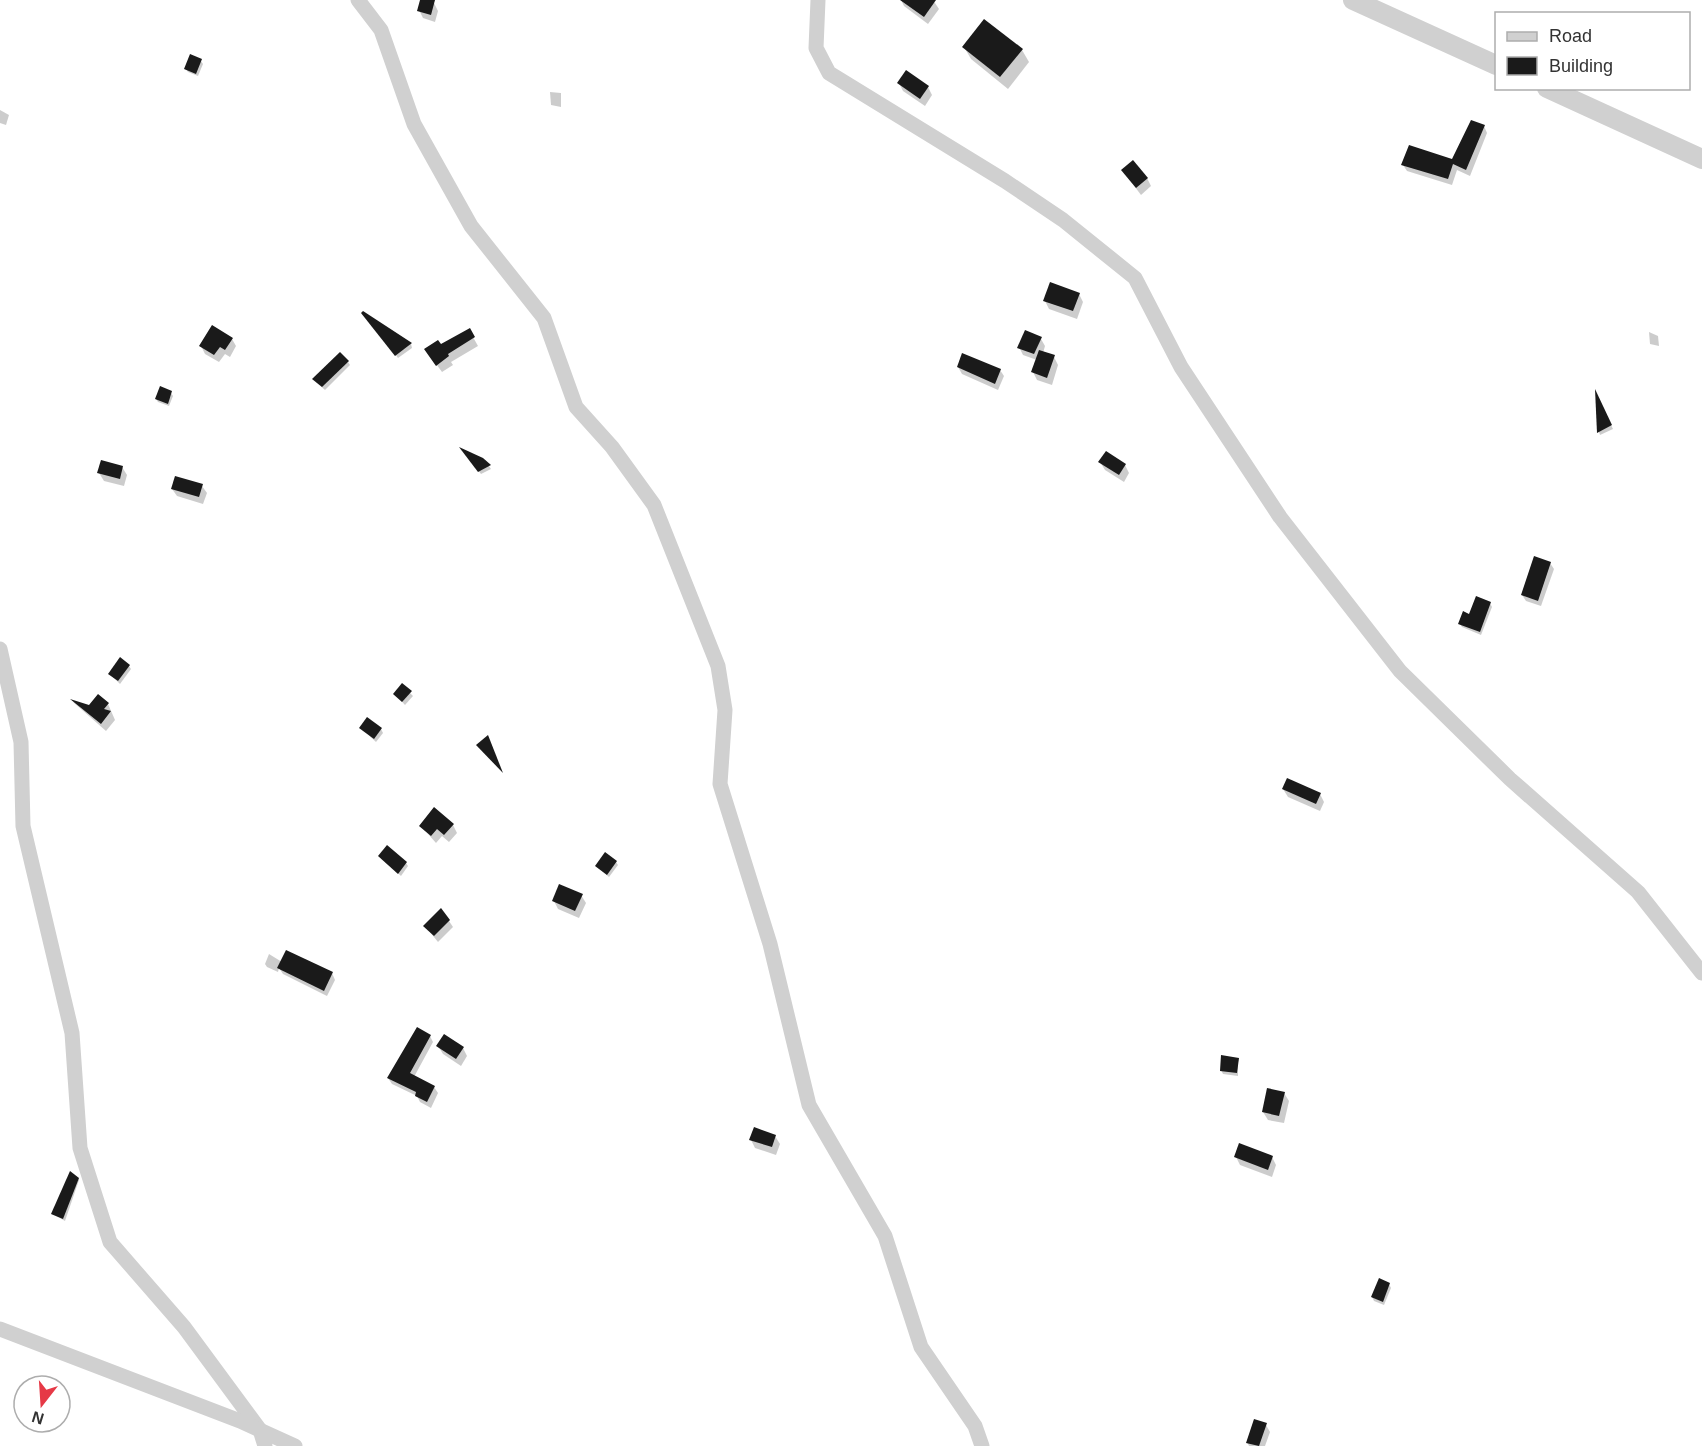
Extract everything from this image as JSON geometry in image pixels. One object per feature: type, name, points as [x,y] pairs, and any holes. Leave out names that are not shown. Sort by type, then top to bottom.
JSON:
[{"type":"street","points":[[358,0],[381,30],[414,124],[471,226],[544,318],[576,407],[612,447],[654,505],[718,666],[725,710],[720,784],[770,944],[809,1105],[885,1236],[921,1347],[975,1426],[982,1446]]},
{"type":"street","points":[[818,0],[816,48],[830,73],[1005,181],[1063,220],[1135,278],[1181,367],[1280,517],[1400,671],[1510,779],[1638,892],[1702,973]]},
{"type":"street","points":[[1353,0],[1495,64]]},
{"type":"street","points":[[1551,90],[1702,159]]},
{"type":"street","points":[[0,649],[21,742],[23,826],[72,1032],[80,1148],[110,1242],[184,1327],[260,1430],[265,1446]]},
{"type":"street","points":[[0,1329],[260,1430],[295,1446]]},
{"type":"building","points":[[420,0],[435,0],[431,15],[417,11]]},
{"type":"building","points":[[900,0],[936,0],[924,17]]},
{"type":"building","points":[[984,19],[1023,49],[1000,77],[962,47]]},
{"type":"building","points":[[190,54],[202,59],[196,74],[184,69]]},
{"type":"building","points":[[906,70],[929,86],[920,99],[897,83]]},
{"type":"building","points":[[1471,120],[1485,125],[1466,170],[1453,164],[1448,179],[1401,165],[1409,145],[1452,159]]},
{"type":"building","points":[[1133,160],[1148,178],[1136,188],[1121,170]]},
{"type":"building","points":[[1050,282],[1080,293],[1073,311],[1043,301]]},
{"type":"building","points":[[363,311],[412,343],[395,356],[361,313]]},
{"type":"building","points":[[212,325],[233,338],[225,350],[220,347],[214,355],[199,346]]},
{"type":"building","points":[[470,328],[475,337],[448,354],[449,356],[436,366],[424,349],[438,340],[441,344]]},
{"type":"building","points":[[1025,330],[1042,337],[1034,354],[1017,348]]},
{"type":"building","points":[[1039,350],[1055,355],[1047,378],[1031,372]]},
{"type":"building","points":[[340,352],[349,361],[322,387],[312,379]]},
{"type":"building","points":[[962,353],[1001,369],[995,384],[957,367]]},
{"type":"building","points":[[160,386],[172,391],[168,404],[155,399]]},
{"type":"building","points":[[1595,389],[1612,425],[1597,433]]},
{"type":"building","points":[[459,447],[483,458],[491,465],[478,472]]},
{"type":"building","points":[[1106,451],[1126,464],[1119,475],[1098,462]]},
{"type":"building","points":[[101,460],[123,466],[120,479],[97,473]]},
{"type":"building","points":[[175,476],[203,484],[199,497],[171,489]]},
{"type":"building","points":[[1534,556],[1551,562],[1538,601],[1521,595]]},
{"type":"building","points":[[1476,596],[1491,602],[1480,632],[1458,624],[1463,611],[1469,614]]},
{"type":"building","points":[[120,657],[130,665],[118,681],[108,674]]},
{"type":"building","points":[[402,683],[412,691],[402,702],[393,694]]},
{"type":"building","points":[[98,694],[109,703],[104,709],[111,711],[101,724],[70,699],[89,705]]},
{"type":"building","points":[[367,717],[382,728],[374,739],[359,728]]},
{"type":"building","points":[[488,735],[503,773],[476,745]]},
{"type":"building","points":[[1287,778],[1321,793],[1316,804],[1282,789]]},
{"type":"building","points":[[434,807],[454,824],[444,835],[437,829],[431,836],[419,826]]},
{"type":"building","points":[[387,845],[407,862],[398,874],[378,856]]},
{"type":"building","points":[[605,852],[617,861],[607,875],[595,866]]},
{"type":"building","points":[[559,884],[583,894],[575,911],[552,901]]},
{"type":"building","points":[[441,908],[450,920],[434,936],[423,926]]},
{"type":"building","points":[[286,950],[333,972],[324,991],[277,968]]},
{"type":"building","points":[[417,1027],[431,1035],[410,1073],[435,1086],[427,1102],[415,1096],[416,1092],[387,1078]]},
{"type":"building","points":[[444,1034],[464,1047],[456,1059],[436,1046]]},
{"type":"building","points":[[1221,1055],[1239,1058],[1237,1073],[1220,1071]]},
{"type":"building","points":[[1267,1088],[1285,1092],[1279,1116],[1262,1112]]},
{"type":"building","points":[[754,1127],[776,1135],[772,1147],[749,1140]]},
{"type":"building","points":[[1239,1143],[1273,1156],[1268,1170],[1234,1157]]},
{"type":"building","points":[[70,1171],[79,1178],[63,1219],[51,1214]]},
{"type":"building","points":[[1379,1278],[1390,1283],[1383,1302],[1371,1297]]},
{"type":"building","points":[[1254,1419],[1267,1423],[1259,1446],[1246,1443]]}]
